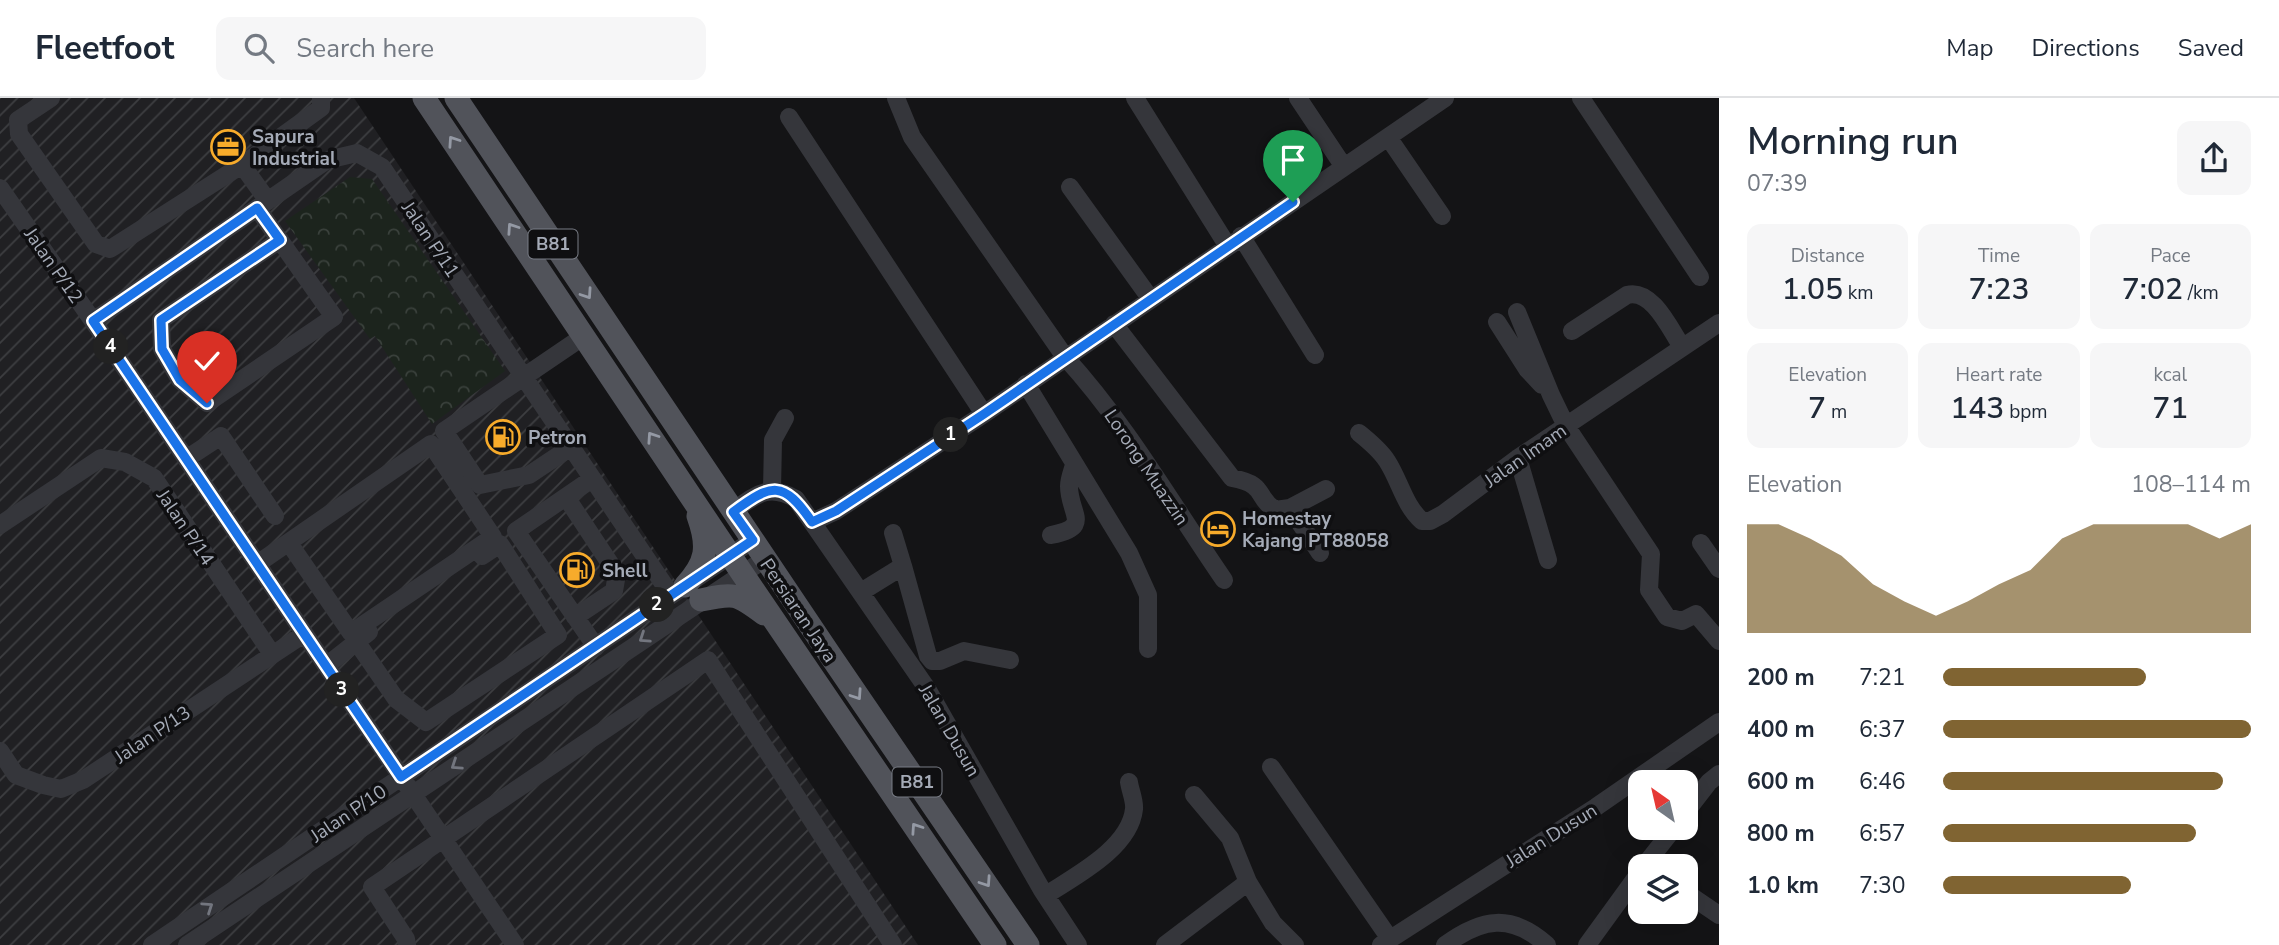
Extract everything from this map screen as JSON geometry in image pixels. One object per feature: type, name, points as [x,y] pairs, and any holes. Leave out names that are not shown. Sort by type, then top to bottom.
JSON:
[{"type":"main road","name":"Persiaran Jaya","points":[[424,98],[995,945]]},
{"type":"main road","name":"Persiaran Jaya","points":[[456,98],[733,512],[1028,945]]},
{"type":"main road","points":[[690,494],[704,535],[705,549],[701,565],[686,594],[743,597],[778,625]]},
{"type":"street","points":[[51,98],[18,120],[19,134],[96,244],[110,249],[242,166],[321,108],[321,98]]},
{"type":"street","name":"Lorong Muazzin","points":[[896,98],[912,137],[1065,358],[1098,396],[1224,580]]},
{"type":"street","points":[[1135,98],[1315,355]]},
{"type":"street","points":[[1298,98],[1344,167]]},
{"type":"street","points":[[812,522],[836,511],[984,414],[1445,98]]},
{"type":"street","points":[[1581,98],[1700,277]]},
{"type":"street","points":[[789,117],[984,414]]},
{"type":"street","points":[[1388,137],[1442,216]]},
{"type":"street","name":"Jalan P/11","points":[[93,321],[327,160],[357,153],[382,167],[593,479],[686,594]]},
{"type":"street","points":[[242,166],[280,240],[334,317],[207,403],[180,380],[162,349],[161,320],[280,240]]},
{"type":"street","points":[[1070,187],[1150,298]]},
{"type":"street","name":"Jalan P/12","points":[[0,188],[515,945]]},
{"type":"street","points":[[1572,331],[1627,295],[1636,292],[1653,305],[1682,347]]},
{"type":"street","points":[[1517,312],[1566,426],[1651,554],[1649,590],[1667,617],[1682,621],[1696,614],[1719,641]]},
{"type":"street","points":[[1497,322],[1527,369],[1551,395]]},
{"type":"street","name":"Jalan Imam","points":[[1359,433],[1374,445],[1387,461],[1408,505],[1422,521],[1430,521],[1518,458],[1719,323]]},
{"type":"street","points":[[1114,324],[1232,478],[1255,485],[1275,510],[1290,508],[1326,489]]},
{"type":"street","points":[[571,447],[529,475],[480,485],[444,431],[584,336]]},
{"type":"street","points":[[1026,384],[1129,553],[1148,595],[1148,649]]},
{"type":"street","points":[[733,512],[761,492],[772,489],[773,440],[785,418]]},
{"type":"street","points":[[186,459],[221,436],[275,516]]},
{"type":"street","points":[[257,564],[431,444],[493,537],[351,633],[289,543]]},
{"type":"street","name":"Jalan P/14","points":[[0,525],[101,458],[125,462],[154,478],[272,654]]},
{"type":"street","points":[[1518,458],[1548,560]]},
{"type":"street","points":[[1051,535],[1067,532],[1074,527],[1077,519],[1070,499],[1069,484],[1074,465]]},
{"type":"street","points":[[593,479],[516,531],[596,647]]},
{"type":"street","name":"Jalan Dusun","points":[[772,489],[785,492],[796,499],[926,687],[1046,895],[1078,945]]},
{"type":"street","points":[[566,497],[617,574],[614,591],[575,617]]},
{"type":"street","points":[[1290,508],[1320,553]]},
{"type":"street","points":[[893,533],[928,656],[932,661],[940,661],[964,651],[1010,660]]},
{"type":"street","points":[[1701,543],[1719,569]]},
{"type":"street","points":[[326,666],[356,640],[500,544],[558,635],[426,722],[396,699],[356,640]]},
{"type":"street","name":"Jalan P/10","points":[[152,945],[596,647],[759,550]]},
{"type":"street","points":[[861,592],[903,566]]},
{"type":"street","name":"Jalan P/10","points":[[191,944],[412,795],[686,594]]},
{"type":"street","name":"Jalan P/13","points":[[0,751],[16,775],[61,789],[83,780],[304,634]]},
{"type":"street","points":[[407,945],[406,939],[372,887],[708,660],[893,945]]},
{"type":"street","name":"Jalan Dusun","points":[[1386,942],[1596,807],[1719,722]]},
{"type":"street","points":[[1271,767],[1386,942]]},
{"type":"street","points":[[1698,796],[1719,774]]},
{"type":"street","points":[[1046,895],[1101,859],[1127,829],[1134,808],[1129,782]]},
{"type":"street","points":[[1194,795],[1230,838],[1248,881],[1273,923],[1295,945]]},
{"type":"street","points":[[1654,854],[1665,840]]},
{"type":"street","points":[[1165,945],[1248,881]]},
{"type":"street","points":[[1587,945],[1628,889]]},
{"type":"street","points":[[1698,901],[1719,915]]},
{"type":"street","points":[[1445,945],[1475,927],[1497,921],[1517,926],[1546,945]]},
{"type":"shaded area","points":[[0,98],[354,98],[918,945],[0,945]]},
{"type":"green space","points":[[350,177],[372,179],[505,371],[432,424],[375,336],[370,339],[285,221]]},
{"type":"place","name":"Sapura Industrial","points":[[228,147]]},
{"type":"place","name":"Petron","points":[[503,437]]},
{"type":"place","name":"Homestay Kajang PT88058","points":[[1218,529]]},
{"type":"place","name":"Shell","points":[[577,570]]},
{"type":"route","points":[[207,403],[180,380],[162,349],[161,320],[280,240],[257,208],[93,321],[401,777],[753,540],[733,512],[750,499],[772,489],[785,492],[796,499],[812,522],[836,511],[984,414],[1293,202]]}]
